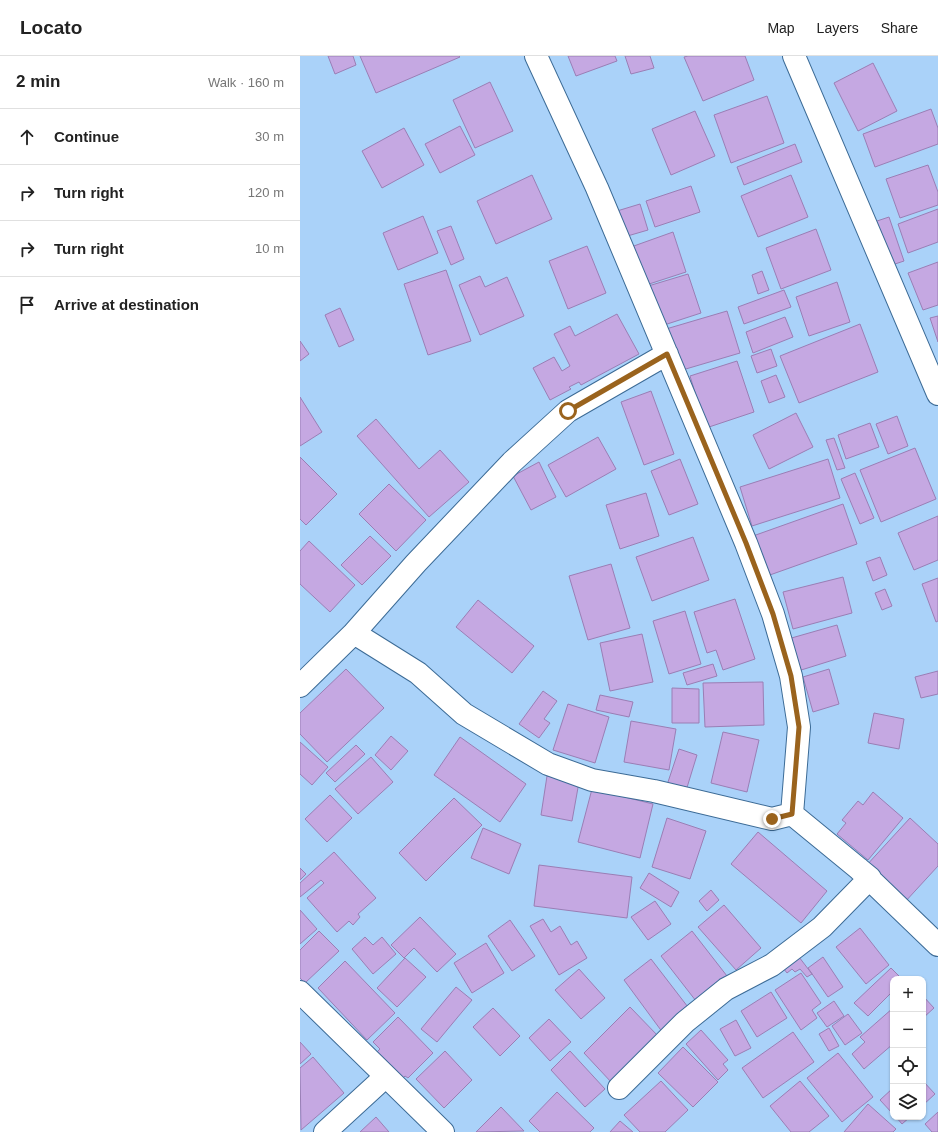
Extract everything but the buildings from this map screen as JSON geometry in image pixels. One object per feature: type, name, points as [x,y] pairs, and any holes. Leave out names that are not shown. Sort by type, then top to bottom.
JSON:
[{"type":"street","points":[[536,56],[597,188],[749,550],[773,614],[791,676],[799,727],[792,814]]},
{"type":"street","points":[[794,56],[938,394]]},
{"type":"street","points":[[300,686],[354,633],[416,563],[512,462],[568,411],[667,354]]},
{"type":"street","points":[[354,633],[418,674],[464,714],[548,764],[592,780],[654,791],[772,819],[792,814]]},
{"type":"street","points":[[792,814],[867,875],[938,945]]},
{"type":"street","points":[[619,1088],[685,1022],[726,989],[772,965],[822,927],[867,875]]},
{"type":"street","points":[[300,992],[385,1077],[443,1132]]},
{"type":"street","points":[[325,1132],[385,1077]]},
{"type":"route","points":[[568,411],[667,354],[746,543],[773,614],[791,676],[799,727],[792,814],[772,819]]}]
